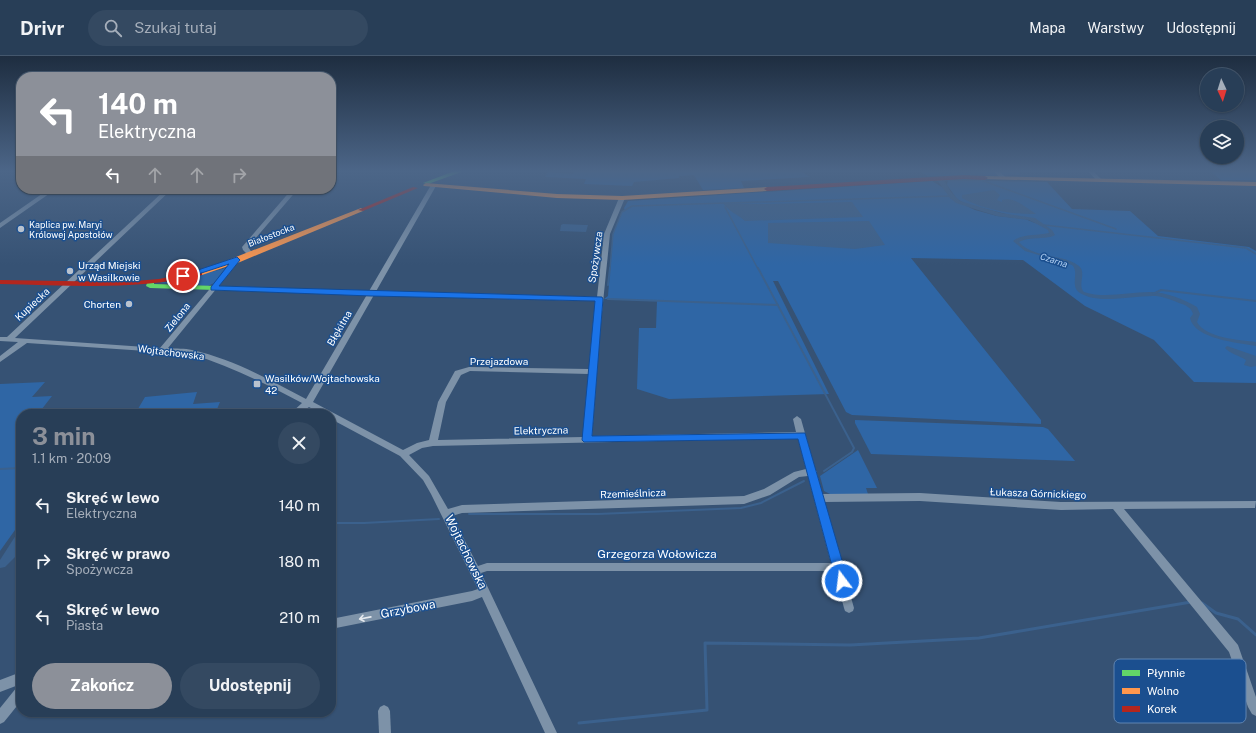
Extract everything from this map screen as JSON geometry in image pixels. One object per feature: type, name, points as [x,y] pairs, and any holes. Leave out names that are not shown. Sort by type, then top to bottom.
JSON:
[{"type":"street","points":[[0,226],[35,202]]},
{"type":"street","name":"Kupiecka","points":[[9,339],[156,202]]},
{"type":"street","points":[[250,254],[245,247],[283,202]]},
{"type":"street","name":"Białostocka","points":[[0,282],[103,285],[151,282],[192,275],[237,260],[382,202]]},
{"type":"street","name":"Błękitna","points":[[300,409],[308,403],[371,294],[420,202]]},
{"type":"street","name":"Spożywcza","points":[[587,440],[599,299],[607,234],[621,202]]},
{"type":"street","name":"Zielona","points":[[163,349],[237,260]]},
{"type":"street","points":[[151,282],[150,286],[371,294],[599,299]]},
{"type":"street","name":"Wojtachowska","points":[[0,338],[191,352],[216,358],[319,409]]},
{"type":"street","points":[[0,360],[25,341]]},
{"type":"street","name":"Przejazdowa","points":[[433,444],[442,402],[458,372],[468,369],[592,372]]},
{"type":"street","name":"Wojtachowska","points":[[336,418],[403,454],[426,478],[447,513],[475,570],[551,733]]},
{"type":"street","points":[[797,419],[813,472],[849,608]]},
{"type":"street","name":"Elektryczna","points":[[403,454],[420,445],[433,444],[802,435]]},
{"type":"street","name":"Rzemieślnicza","points":[[447,513],[462,509],[744,500],[767,492],[798,474],[813,472]]},
{"type":"street","name":"Łukasza Górnickiego","points":[[820,498],[920,497],[1061,506],[1255,504]]},
{"type":"street","points":[[1116,506],[1234,649],[1237,659]]},
{"type":"street","name":"Grzegorza Wołowicza","points":[[475,570],[487,567],[839,567]]},
{"type":"street","name":"Grzybowa","points":[[336,623],[472,596],[485,591]]},
{"type":"street","points":[[0,686],[16,680]]},
{"type":"street","points":[[1246,686],[1252,704],[1256,710]]},
{"type":"street","points":[[0,718],[16,697]]},
{"type":"street","points":[[384,711],[386,733]]},
{"type":"shaded area","points":[[628,202],[957,202],[975,210],[997,216],[1025,219],[1035,223],[1042,223],[966,204],[962,202],[1065,202],[1072,209],[1130,211],[1158,236],[1249,247],[1256,251],[1256,383],[1194,382],[1154,340],[1085,306],[1023,260],[911,258],[1041,420],[1041,424],[852,415],[846,412],[778,281],[773,281],[829,394],[669,399],[637,389],[639,328],[656,328],[657,301],[604,299],[608,296],[613,234],[622,212],[625,211],[624,208]]},
{"type":"shaded area","points":[[852,202],[863,217],[745,221],[723,203],[765,204]]},
{"type":"shaded area","points":[[954,202],[962,202],[1001,213],[1035,218],[1052,230],[1055,235],[1028,239],[1019,242],[1032,251],[1065,259],[1079,266],[1082,272],[1081,286],[1084,292],[1108,295],[1150,292],[1174,296],[1197,307],[1200,314],[1197,322],[1207,332],[1232,339],[1256,342],[1256,346],[1218,339],[1200,331],[1193,325],[1190,318],[1193,314],[1189,308],[1165,298],[1156,296],[1117,299],[1088,297],[1080,293],[1075,287],[1075,271],[1072,265],[1025,251],[1013,241],[1021,237],[1049,233],[1048,230],[1029,220],[997,216]]},
{"type":"shaded area","points":[[970,202],[1016,202],[1036,214],[998,210]]},
{"type":"shaded area","points":[[869,221],[885,245],[855,249],[768,243],[768,223]]},
{"type":"shaded area","points":[[561,225],[588,225],[586,232],[560,231]]},
{"type":"shaded area","points":[[226,268],[214,283],[208,286],[160,283],[185,279]]},
{"type":"shaded area","points":[[1227,346],[1256,356],[1256,366],[1251,367],[1244,365],[1246,360],[1227,350],[1225,348]]},
{"type":"shaded area","points":[[45,382],[32,397],[52,396],[42,409],[16,409],[16,530],[0,551],[0,384]]},
{"type":"shaded area","points":[[197,392],[193,404],[220,402],[217,409],[138,409],[145,397]]},
{"type":"shaded area","points":[[855,420],[1043,427],[1048,429],[1075,461],[871,454],[855,423]]},
{"type":"shaded area","points":[[858,450],[877,488],[866,488],[868,494],[830,494],[824,491],[820,476]]},
{"type":"shaded area","points":[[16,535],[16,556],[5,567],[0,568],[0,560]]},
{"type":"waterway","points":[[610,269],[613,234],[622,212],[632,206],[772,202]]},
{"type":"waterway","points":[[1040,202],[1116,229]]},
{"type":"waterway","points":[[725,207],[758,269]]},
{"type":"waterway","points":[[1044,225],[1246,248],[1256,254]]},
{"type":"waterway","points":[[608,285],[610,268]]},
{"type":"waterway","points":[[758,268],[778,305]]},
{"type":"waterway","points":[[1153,294],[1161,290],[1256,301]]},
{"type":"waterway","points":[[608,299],[778,305]]},
{"type":"waterway","points":[[778,305],[854,448],[852,452],[824,471]]},
{"type":"waterway","points":[[0,469],[16,468]]},
{"type":"waterway","points":[[469,514],[598,514],[741,508],[761,503],[804,481]]},
{"type":"waterway","points":[[336,523],[439,519]]},
{"type":"waterway","points":[[579,723],[707,710],[705,643],[850,645],[979,638],[1191,602]]},
{"type":"waterway","points":[[1202,603],[1216,613],[1238,619],[1256,635]]},
{"type":"traffic: fast","points":[[151,282],[150,286],[469,296]]},
{"type":"traffic: slow","points":[[199,273],[237,260],[361,210]]},
{"type":"traffic: slow","points":[[469,296],[599,299]]},
{"type":"traffic: jam","points":[[361,210],[382,202]]},
{"type":"traffic: jam","points":[[0,282],[124,284],[159,281],[199,273]]},
{"type":"place","name":"Kaplica pw. Maryi Królowej Apostołów","points":[[21,229]]},
{"type":"place","name":"Urząd Miejski w Wasilkowie","points":[[70,271]]},
{"type":"place","name":"Chorten","points":[[129,304]]},
{"type":"place","name":"Wasilków/Wojtachowska 42","points":[[257,384]]},
{"type":"route","points":[[183,276],[192,275],[237,260],[214,288],[371,294],[599,299],[587,440],[802,435],[842,581]]},
{"type":"water label","name":"Czarna","points":[[1054,260]]}]
